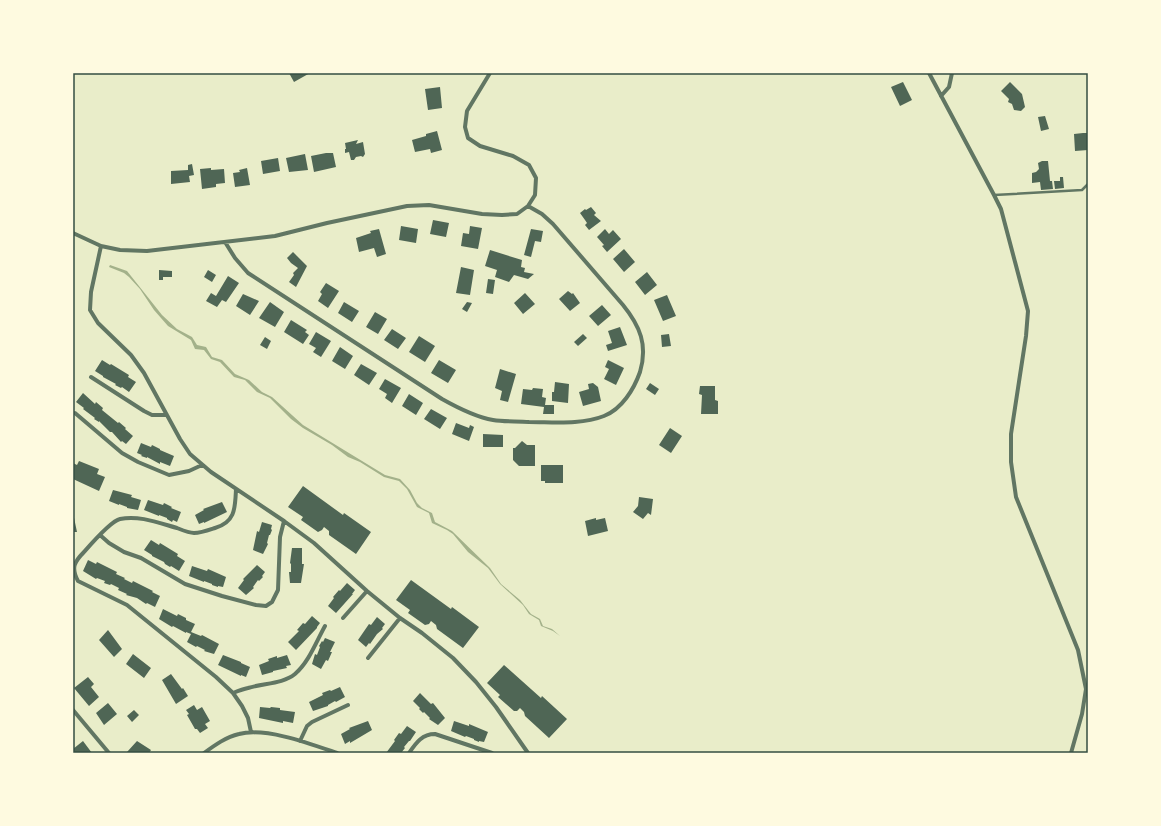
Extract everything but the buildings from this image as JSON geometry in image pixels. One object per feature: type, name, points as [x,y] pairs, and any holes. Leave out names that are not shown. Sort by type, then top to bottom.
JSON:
[{"type":"street","points":[[73,233],[102,246],[120,250],[147,251],[275,236],[407,206],[429,205],[482,214],[517,214],[528,206],[534,195],[536,178],[529,165],[513,156],[480,146],[468,138],[465,127],[467,111],[490,73]]},
{"type":"street","points":[[929,73],[1001,209],[1028,311],[1026,336],[1011,434],[1011,462],[1016,497],[1078,650],[1086,689],[1082,714],[1071,753]]},
{"type":"street","points":[[942,96],[949,87],[952,73]]},
{"type":"street","points":[[225,242],[235,258],[248,273],[422,387],[460,409],[477,416],[493,420],[513,421],[572,422],[606,416],[618,407],[629,395],[637,382],[643,353],[642,339],[639,328],[623,305],[553,224],[542,214],[528,206]]},
{"type":"street","points":[[102,246],[91,292],[90,310],[98,323],[131,355],[144,373],[190,454],[202,465],[284,520],[314,543],[367,591],[453,658],[476,682],[496,707],[528,753]]},
{"type":"street","points":[[91,377],[152,415],[167,415]]},
{"type":"street","points":[[75,413],[122,453],[138,462],[169,475],[189,471],[202,465]]},
{"type":"street","points":[[236,489],[235,508],[232,517],[219,527],[195,533],[150,520],[130,518],[118,520],[100,535],[81,555],[74,564],[74,574],[78,581],[127,605],[216,676],[233,693],[242,706],[248,718],[251,732]]},
{"type":"street","points":[[100,535],[109,543],[124,552],[141,558],[185,584],[222,596],[256,605],[266,606],[272,602],[278,590],[280,537],[284,520]]},
{"type":"street","points":[[343,618],[367,591]]},
{"type":"street","points":[[368,658],[400,618]]},
{"type":"street","points":[[233,693],[285,679],[294,674],[301,668],[307,659],[325,626]]},
{"type":"street","points":[[300,741],[307,726],[312,722],[348,705]]},
{"type":"street","points":[[73,710],[109,753]]},
{"type":"street","points":[[204,753],[220,742],[238,734],[251,732],[300,741],[337,753]]},
{"type":"street","points":[[409,753],[422,737],[428,734],[435,734],[492,753]]},
{"type":"lane","points":[[994,195],[1082,190],[1088,184]]},
{"type":"shaded area","points":[[110,265],[127,271],[162,315],[177,329],[192,337],[197,345],[206,347],[212,357],[222,360],[235,374],[249,380],[262,392],[272,397],[303,425],[385,475],[400,479],[410,490],[417,503],[422,508],[432,513],[435,522],[452,531],[490,568],[501,584],[520,600],[531,614],[540,619],[543,626],[552,629],[560,636],[541,626],[539,620],[529,614],[523,605],[500,584],[488,568],[468,552],[453,534],[432,523],[429,513],[417,507],[407,489],[399,481],[384,477],[360,462],[348,457],[332,445],[303,428],[291,419],[270,398],[257,392],[245,380],[234,377],[220,362],[211,359],[204,350],[195,349],[191,340],[168,326],[129,277],[124,273],[109,267]]}]
